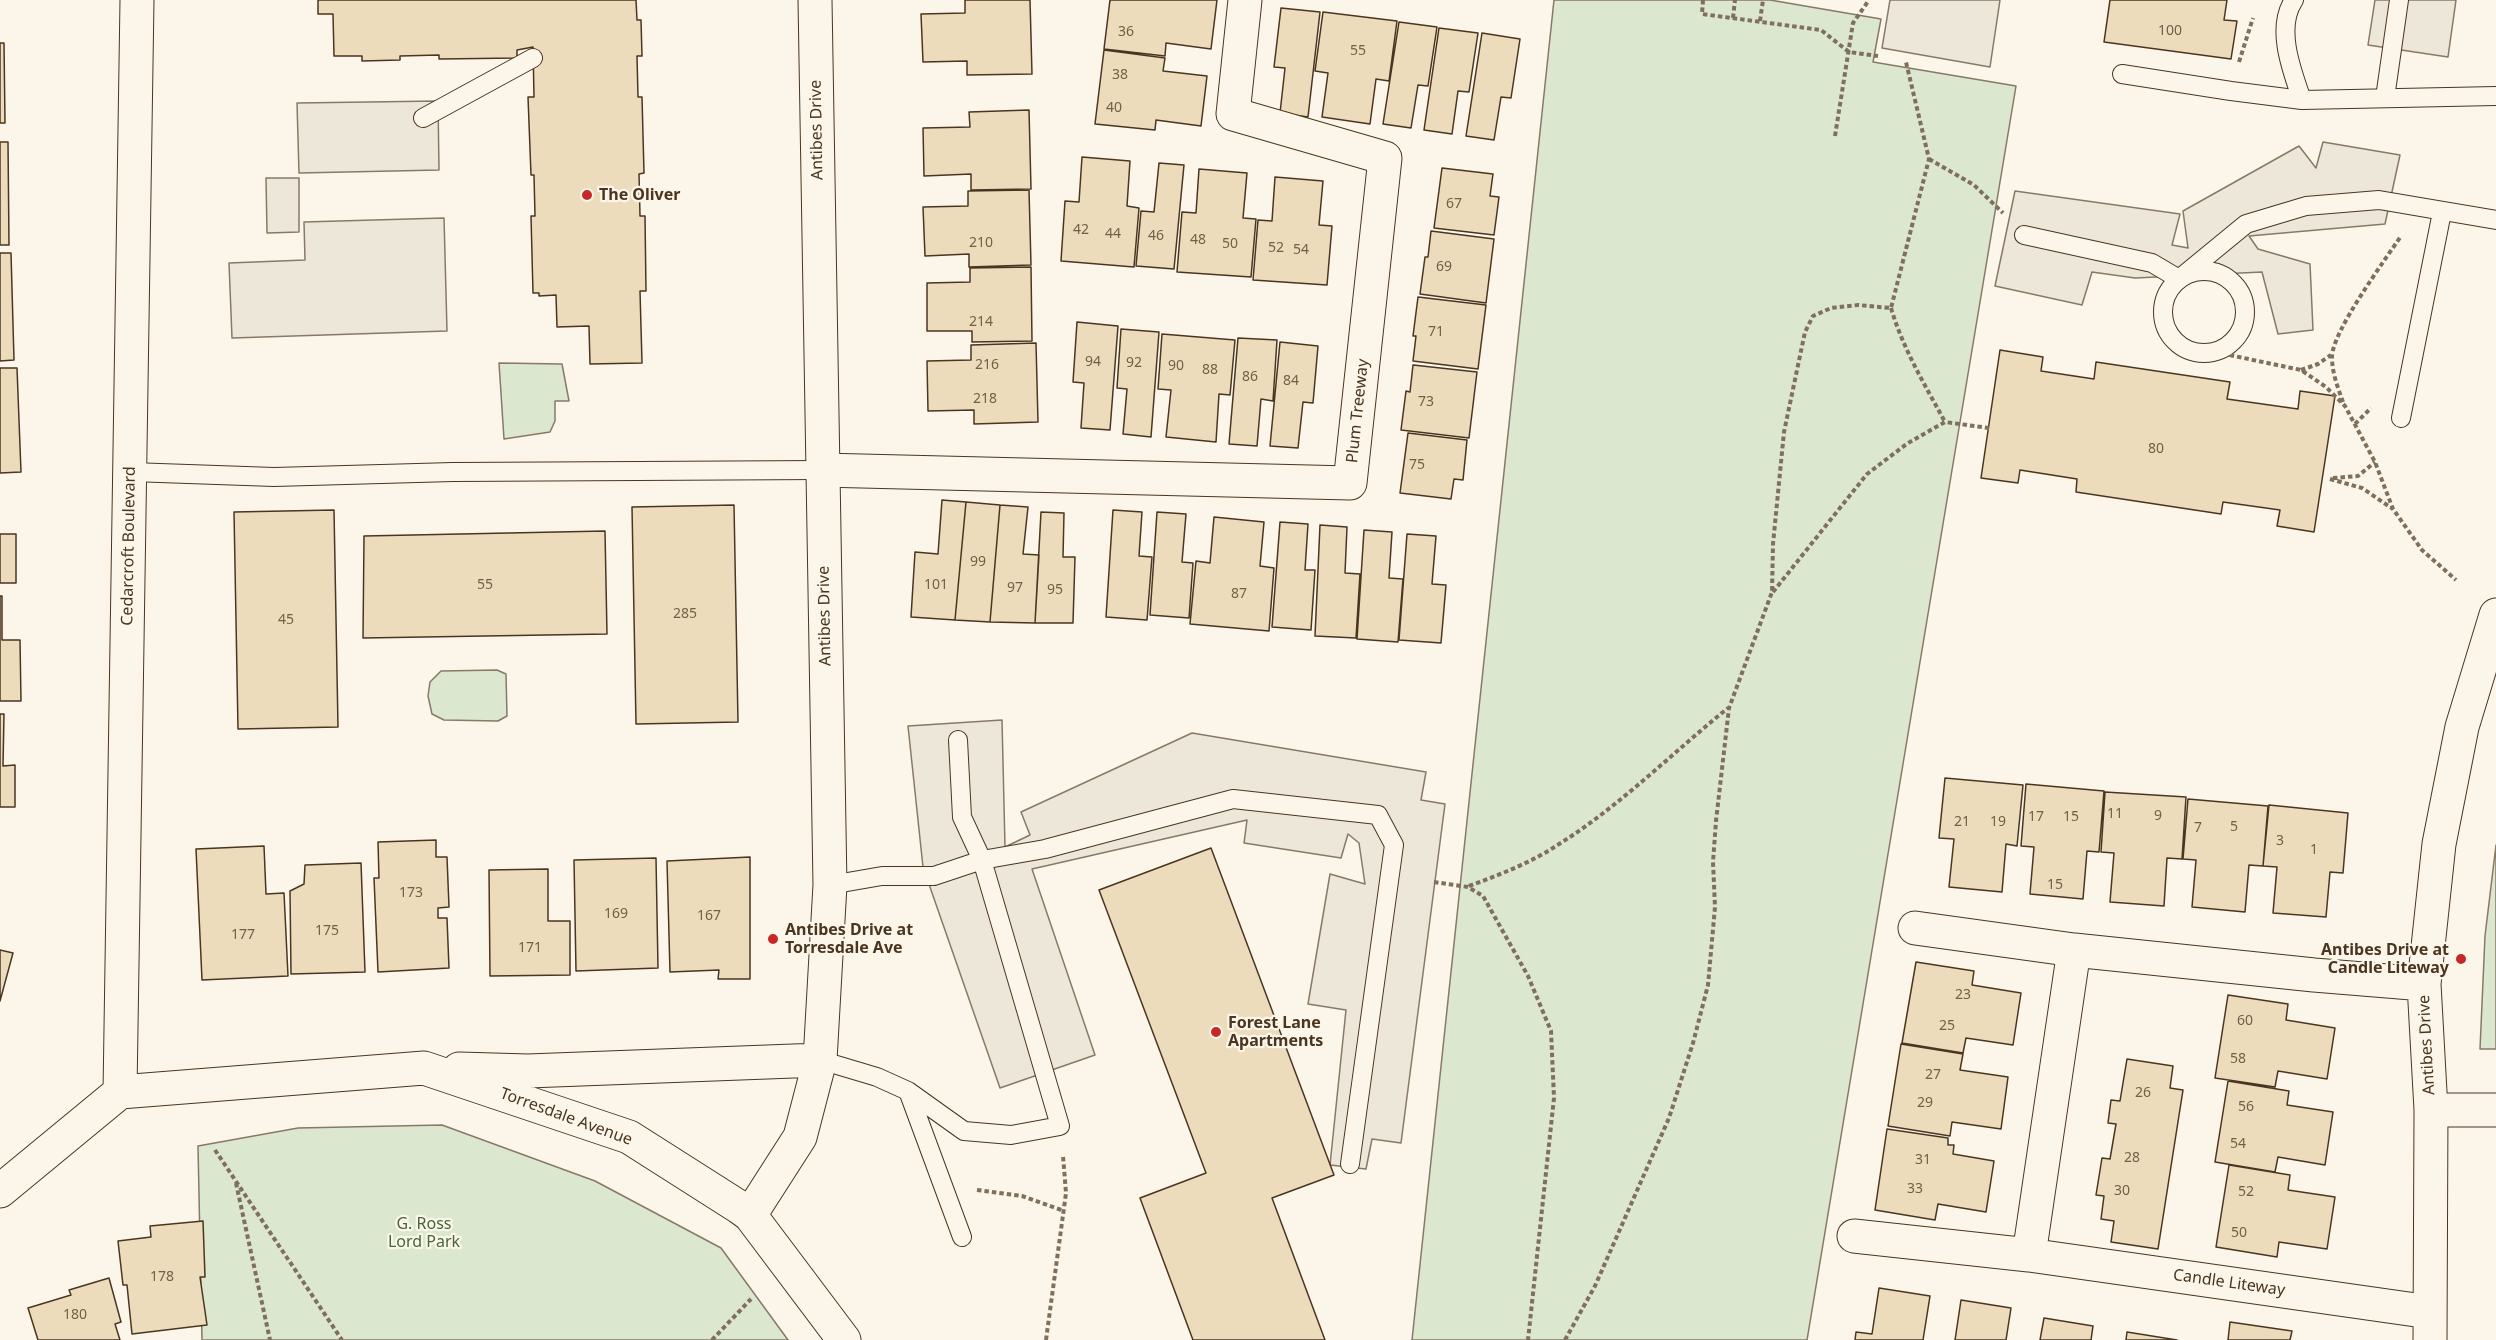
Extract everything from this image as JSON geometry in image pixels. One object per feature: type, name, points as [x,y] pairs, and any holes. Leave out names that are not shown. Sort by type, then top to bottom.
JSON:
[{"type":"street","name":"Cedarcroft Boulevard","points":[[120,1092],[137,0]]},
{"type":"street","name":"Antibes Drive","points":[[750,1215],[800,1137],[820,1060],[830,885],[821,470],[815,0]]},
{"type":"street","name":"Plum Treeway","points":[[821,470],[1350,483],[1385,158],[1233,114],[1245,0]]},
{"type":"street","name":"Antibes Drive","points":[[2430,1326],[2431,1110],[2424,984],[2444,820],[2462,727],[2496,615]]},
{"type":"street","points":[[1915,928],[2074,950],[2424,984]]},
{"type":"street","points":[[2029,1255],[2074,950]]},
{"type":"street","name":"Torresdale Avenue","points":[[120,1092],[424,1068],[528,1071],[820,1060]]},
{"type":"street","name":"Torresdale Avenue","points":[[424,1068],[629,1137],[750,1215],[844,1340]]},
{"type":"street","points":[[0,1191],[120,1092]]},
{"type":"street","points":[[2431,1110],[2496,1110]]},
{"type":"street","name":"Candle Liteway","points":[[1854,1236],[2029,1255],[2430,1326]]},
{"type":"lane","points":[[2294,0],[2289,8],[2286,50],[2302,100]]},
{"type":"lane","points":[[2385,98],[2399,0]]},
{"type":"lane","points":[[423,118],[533,58]]},
{"type":"lane","points":[[2122,74],[2302,100],[2496,96]]},
{"type":"lane","points":[[2179,279],[2203,270],[2216,272],[2228,278],[2243,299],[2245,312],[2243,326],[2227,346],[2215,352],[2201,353],[2187,349],[2176,341],[2167,330],[2163,317],[2164,302],[2179,279],[2246,224],[2306,206],[2379,200],[2496,220]]},
{"type":"lane","points":[[2401,418],[2442,212]]},
{"type":"lane","points":[[2024,235],[2152,263],[2179,279]]},
{"type":"lane","points":[[130,472],[274,477],[432,472],[821,470]]},
{"type":"lane","points":[[820,1060],[877,1077],[908,1091],[964,1131],[1011,1135],[1060,1126],[982,860],[962,817],[958,740]]},
{"type":"lane","points":[[830,885],[882,876],[934,876],[982,860],[1045,849],[1233,799],[1378,815],[1394,845],[1350,1164]]},
{"type":"lane","points":[[908,1091],[962,1237]]},
{"type":"path","points":[[1703,0],[1701,14],[1821,30],[1849,52],[1878,56]]},
{"type":"path","points":[[1733,18],[1735,0]]},
{"type":"path","points":[[1760,21],[1763,0]]},
{"type":"path","points":[[1835,136],[1853,23],[1869,0]]},
{"type":"path","points":[[2231,91],[2255,11]]},
{"type":"path","points":[[1906,62],[1929,159],[1891,308],[1906,349],[1945,422]]},
{"type":"path","points":[[1929,159],[1974,185],[2004,214]]},
{"type":"path","points":[[2301,370],[2318,364],[2331,355],[2347,320],[2420,208]]},
{"type":"path","points":[[1772,592],[1773,544],[1784,432],[1805,332],[1813,316],[1831,308],[1858,305],[1891,308]]},
{"type":"path","points":[[2215,352],[2301,370],[2326,387],[2345,406]]},
{"type":"path","points":[[2331,355],[2334,378],[2345,406],[2375,462],[2393,509],[2422,550],[2456,580]]},
{"type":"path","points":[[1565,1340],[1595,1287],[1646,1174],[1669,1118],[1693,1043],[1708,985],[1713,944],[1716,821],[1729,708],[1772,592],[1867,474],[1908,443],[1945,422],[1989,428]]},
{"type":"path","points":[[2375,462],[2358,476],[2330,479],[2362,488],[2393,509]]},
{"type":"path","points":[[1468,887],[1505,873],[1555,847],[1604,812],[1729,708]]},
{"type":"path","points":[[1434,882],[1468,887],[1483,896],[1528,976],[1551,1031],[1554,1098],[1528,1340]]},
{"type":"path","points":[[1046,1340],[1066,1193],[1060,1126]]},
{"type":"path","points":[[215,1150],[342,1340]]},
{"type":"path","points":[[235,1180],[270,1340]]},
{"type":"path","points":[[941,1182],[993,1194],[1022,1196],[1064,1211]]},
{"type":"path","points":[[712,1340],[751,1299]]},
{"type":"green space","points":[[1554,0],[1770,0],[1881,19],[1873,62],[2016,86],[1807,1340],[1412,1340]]},
{"type":"green space","points":[[499,363],[562,364],[569,401],[555,401],[555,421],[550,432],[504,439]]},
{"type":"green space","points":[[497,670],[506,674],[507,716],[498,721],[444,720],[432,714],[428,696],[430,682],[441,671]]},
{"type":"green space","points":[[2496,845],[2496,1049],[2480,1049],[2485,936]]},
{"type":"green space","name":"G. Ross Lord Park","points":[[442,1125],[595,1181],[721,1248],[788,1340],[202,1340],[198,1146],[298,1128]]},
{"type":"shaded area","points":[[1890,0],[2000,0],[1990,67],[1882,48]]},
{"type":"shaded area","points":[[2375,0],[2456,0],[2448,57],[2368,45]]},
{"type":"shaded area","points":[[438,101],[439,170],[299,173],[297,103]]},
{"type":"shaded area","points":[[2323,142],[2400,155],[2385,224],[2249,236],[2258,249],[2310,264],[2313,330],[2278,334],[2262,272],[2135,278],[2092,272],[2082,305],[1995,286],[2015,191],[2180,214],[2172,245],[2188,248],[2183,211],[2299,146],[2316,168]]},
{"type":"shaded area","points":[[266,178],[299,178],[299,232],[267,233]]},
{"type":"shaded area","points":[[444,218],[447,331],[232,338],[229,263],[305,260],[304,222]]},
{"type":"shaded area","points":[[1002,720],[1005,847],[1030,835],[1021,812],[1192,733],[1426,772],[1421,800],[1445,804],[1401,1143],[1372,1139],[1366,1169],[1330,1165],[1346,1010],[1308,1004],[1330,874],[1365,884],[1359,843],[1348,834],[1341,858],[1244,843],[1247,820],[1032,869],[1095,1055],[1000,1088],[923,867],[908,726]]},
{"type":"building","name":"The Oliver","points":[[318,0],[636,0],[637,20],[641,20],[642,56],[637,56],[638,97],[642,97],[644,173],[639,174],[640,216],[645,216],[646,291],[640,291],[642,363],[590,364],[589,326],[557,327],[556,295],[539,296],[539,293],[533,293],[531,216],[535,216],[534,175],[531,175],[528,97],[534,97],[533,47],[517,50],[517,58],[439,59],[439,55],[400,56],[400,60],[362,61],[362,56],[334,56],[333,14],[318,14]]},
{"type":"building","points":[[965,0],[1030,0],[1032,74],[967,75],[967,61],[923,62],[921,14],[965,13]]},
{"type":"building","points":[[1110,0],[1217,0],[1211,49],[1166,43],[1165,56],[1104,49]]},
{"type":"building","points":[[2110,0],[2227,0],[2224,20],[2237,21],[2231,59],[2104,42]]},
{"type":"building","points":[[1281,8],[1320,12],[1308,117],[1280,113],[1285,68],[1274,67]]},
{"type":"building","points":[[1323,12],[1397,21],[1389,81],[1376,79],[1370,124],[1322,117],[1328,73],[1315,71]]},
{"type":"building","points":[[1399,22],[1437,27],[1428,86],[1418,85],[1411,128],[1383,124]]},
{"type":"building","points":[[1439,28],[1478,33],[1469,92],[1458,91],[1452,134],[1424,130]]},
{"type":"building","points":[[1482,33],[1520,39],[1511,98],[1501,97],[1494,140],[1466,136]]},
{"type":"building","points":[[0,43],[4,43],[5,123],[0,123]]},
{"type":"building","points":[[1104,50],[1165,58],[1163,71],[1207,76],[1201,126],[1156,120],[1155,130],[1095,124]]},
{"type":"building","points":[[1029,110],[1031,189],[971,190],[971,174],[924,176],[923,128],[970,127],[969,112]]},
{"type":"building","points":[[0,142],[8,142],[9,245],[0,245]]},
{"type":"building","points":[[1082,157],[1130,161],[1127,206],[1139,208],[1134,267],[1061,261],[1065,201],[1079,202]]},
{"type":"building","points":[[1159,163],[1184,165],[1174,269],[1136,266],[1141,211],[1154,212]]},
{"type":"building","points":[[1442,168],[1493,174],[1490,196],[1499,197],[1494,235],[1434,228]]},
{"type":"building","points":[[1199,169],[1247,173],[1243,218],[1256,219],[1251,277],[1177,272],[1182,212],[1196,213]]},
{"type":"building","points":[[1275,177],[1323,181],[1319,225],[1332,226],[1327,285],[1253,280],[1258,220],[1272,221]]},
{"type":"building","points":[[1029,190],[1031,265],[969,267],[969,254],[925,256],[923,207],[968,206],[968,191]]},
{"type":"building","points":[[1431,231],[1494,239],[1486,303],[1420,294]]},
{"type":"building","points":[[0,253],[11,253],[14,360],[0,361]]},
{"type":"building","points":[[1031,267],[1032,341],[972,342],[972,331],[927,331],[927,283],[970,282],[970,268]]},
{"type":"building","points":[[1418,297],[1486,305],[1478,369],[1413,361],[1416,336],[1413,336]]},
{"type":"building","points":[[1077,322],[1118,326],[1110,430],[1081,428],[1084,383],[1073,382]]},
{"type":"building","points":[[1121,329],[1159,332],[1151,437],[1123,434],[1127,389],[1117,388]]},
{"type":"building","points":[[1162,334],[1235,340],[1230,395],[1219,394],[1216,442],[1166,437],[1171,390],[1158,389]]},
{"type":"building","points":[[1238,338],[1277,340],[1273,401],[1261,399],[1257,446],[1229,444]]},
{"type":"building","points":[[1280,342],[1318,346],[1313,403],[1303,402],[1298,448],[1270,446]]},
{"type":"building","points":[[1036,343],[1038,422],[974,424],[974,410],[928,411],[927,361],[971,360],[971,345]]},
{"type":"building","points":[[2000,350],[2043,357],[2041,371],[2094,379],[2096,362],[2230,382],[2227,399],[2298,409],[2300,391],[2335,396],[2314,532],[2277,526],[2280,510],[2223,502],[2221,514],[2076,492],[2077,479],[2020,470],[2018,483],[1981,478]]},
{"type":"building","points":[[1413,365],[1477,372],[1469,438],[1401,430],[1406,391],[1410,392]]},
{"type":"building","points":[[0,368],[17,368],[21,472],[0,473]]},
{"type":"building","points":[[1408,433],[1467,440],[1463,480],[1454,479],[1451,499],[1400,493]]},
{"type":"building","points":[[942,500],[966,502],[955,620],[911,617],[915,552],[938,554]]},
{"type":"building","points":[[966,502],[1000,505],[990,622],[955,620]]},
{"type":"building","points":[[734,505],[738,722],[636,724],[632,507]]},
{"type":"building","points":[[1000,505],[1028,507],[1023,554],[1039,555],[1035,623],[990,622]]},
{"type":"building","points":[[334,510],[338,727],[238,729],[234,512]]},
{"type":"building","points":[[1113,510],[1142,512],[1139,556],[1152,557],[1147,620],[1106,617]]},
{"type":"building","points":[[1041,512],[1064,513],[1063,557],[1075,557],[1073,623],[1035,623]]},
{"type":"building","points":[[1157,512],[1186,514],[1182,562],[1193,563],[1189,618],[1150,615]]},
{"type":"building","points":[[1214,517],[1264,522],[1260,566],[1274,568],[1269,631],[1190,624],[1196,561],[1210,563]]},
{"type":"building","points":[[1280,522],[1308,524],[1305,570],[1315,570],[1311,630],[1272,627]]},
{"type":"building","points":[[1320,525],[1347,527],[1345,573],[1360,574],[1356,638],[1315,636]]},
{"type":"building","points":[[1364,530],[1392,532],[1389,578],[1403,579],[1398,642],[1357,639]]},
{"type":"building","points":[[605,531],[607,634],[363,638],[364,536]]},
{"type":"building","points":[[0,534],[16,534],[16,583],[0,583]]},
{"type":"building","points":[[1407,534],[1436,536],[1432,584],[1446,585],[1441,643],[1399,640]]},
{"type":"building","points":[[0,596],[2,596],[2,640],[20,640],[21,701],[0,701]]},
{"type":"building","points":[[0,714],[4,714],[3,766],[15,765],[15,807],[0,807]]},
{"type":"building","points":[[1945,778],[2023,785],[2017,846],[2006,844],[2002,892],[1949,887],[1954,839],[1939,838]]},
{"type":"building","points":[[2026,784],[2104,791],[2099,852],[2087,851],[2083,899],[2030,894],[2034,847],[2021,846]]},
{"type":"building","points":[[2105,792],[2186,797],[2182,859],[2167,858],[2164,906],[2110,902],[2114,853],[2101,852]]},
{"type":"building","points":[[2188,799],[2268,806],[2263,866],[2249,865],[2245,912],[2192,907],[2196,860],[2183,859]]},
{"type":"building","points":[[2269,805],[2348,813],[2343,873],[2330,872],[2326,917],[2273,913],[2277,867],[2263,866]]},
{"type":"building","points":[[436,840],[436,857],[447,857],[449,907],[438,908],[438,918],[447,918],[449,968],[378,972],[374,878],[379,878],[378,842]]},
{"type":"building","points":[[264,846],[266,894],[284,893],[288,976],[202,980],[196,849]]},
{"type":"building","name":"Forest Lane Apartments","points":[[1211,848],[1334,1175],[1272,1198],[1325,1340],[1193,1340],[1140,1198],[1206,1173],[1099,890]]},
{"type":"building","points":[[750,857],[750,979],[718,979],[719,970],[670,972],[667,861]]},
{"type":"building","points":[[656,858],[658,968],[576,971],[574,860]]},
{"type":"building","points":[[361,863],[365,972],[291,974],[290,891],[304,884],[305,865]]},
{"type":"building","points":[[548,869],[548,921],[570,921],[570,975],[490,976],[489,870]]},
{"type":"building","points":[[0,950],[13,953],[0,1001]]},
{"type":"building","points":[[1916,962],[1974,971],[1972,985],[2021,993],[2013,1045],[1966,1038],[1963,1053],[1902,1043]]},
{"type":"building","points":[[2228,995],[2288,1004],[2286,1020],[2335,1028],[2327,1079],[2278,1071],[2275,1087],[2215,1078]]},
{"type":"building","points":[[1901,1044],[1963,1054],[1960,1070],[2008,1077],[2001,1129],[1952,1122],[1950,1136],[1888,1126]]},
{"type":"building","points":[[2127,1059],[2173,1066],[2170,1088],[2183,1090],[2158,1249],[2111,1242],[2114,1221],[2101,1219],[2104,1196],[2096,1195],[2102,1158],[2110,1159],[2116,1124],[2108,1123],[2111,1100],[2120,1101]]},
{"type":"building","points":[[2228,1081],[2289,1091],[2287,1105],[2333,1112],[2325,1165],[2278,1157],[2275,1172],[2215,1162]]},
{"type":"building","points":[[1887,1129],[1948,1138],[1948,1145],[1954,1145],[1953,1154],[1994,1161],[1986,1212],[1938,1204],[1935,1220],[1875,1210]]},
{"type":"building","points":[[2229,1165],[2290,1175],[2288,1190],[2335,1197],[2327,1249],[2279,1242],[2277,1257],[2216,1247]]},
{"type":"building","points":[[203,1221],[205,1277],[200,1277],[207,1325],[132,1334],[127,1285],[123,1285],[118,1241],[151,1237],[150,1226]]},
{"type":"building","points":[[109,1278],[121,1322],[115,1324],[120,1340],[38,1340],[28,1308],[71,1295],[69,1290]]},
{"type":"building","points":[[1879,1288],[1930,1296],[1923,1340],[1855,1340],[1856,1332],[1872,1334]]},
{"type":"building","points":[[1961,1300],[2011,1308],[2006,1340],[1955,1340]]},
{"type":"building","points":[[2044,1318],[2093,1326],[2091,1340],[2040,1340]]},
{"type":"building","points":[[2230,1322],[2292,1331],[2290,1340],[2228,1340]]},
{"type":"building","points":[[2127,1332],[2177,1340],[2126,1340]]},
{"type":"place","name":"The Oliver","points":[[587,195]]},
{"type":"place","name":"Antibes Drive at Torresdale Ave","points":[[773,939]]},
{"type":"place","name":"Antibes Drive at Candle Liteway","points":[[2461,959]]},
{"type":"place","name":"Forest Lane Apartments","points":[[1216,1032]]}]
